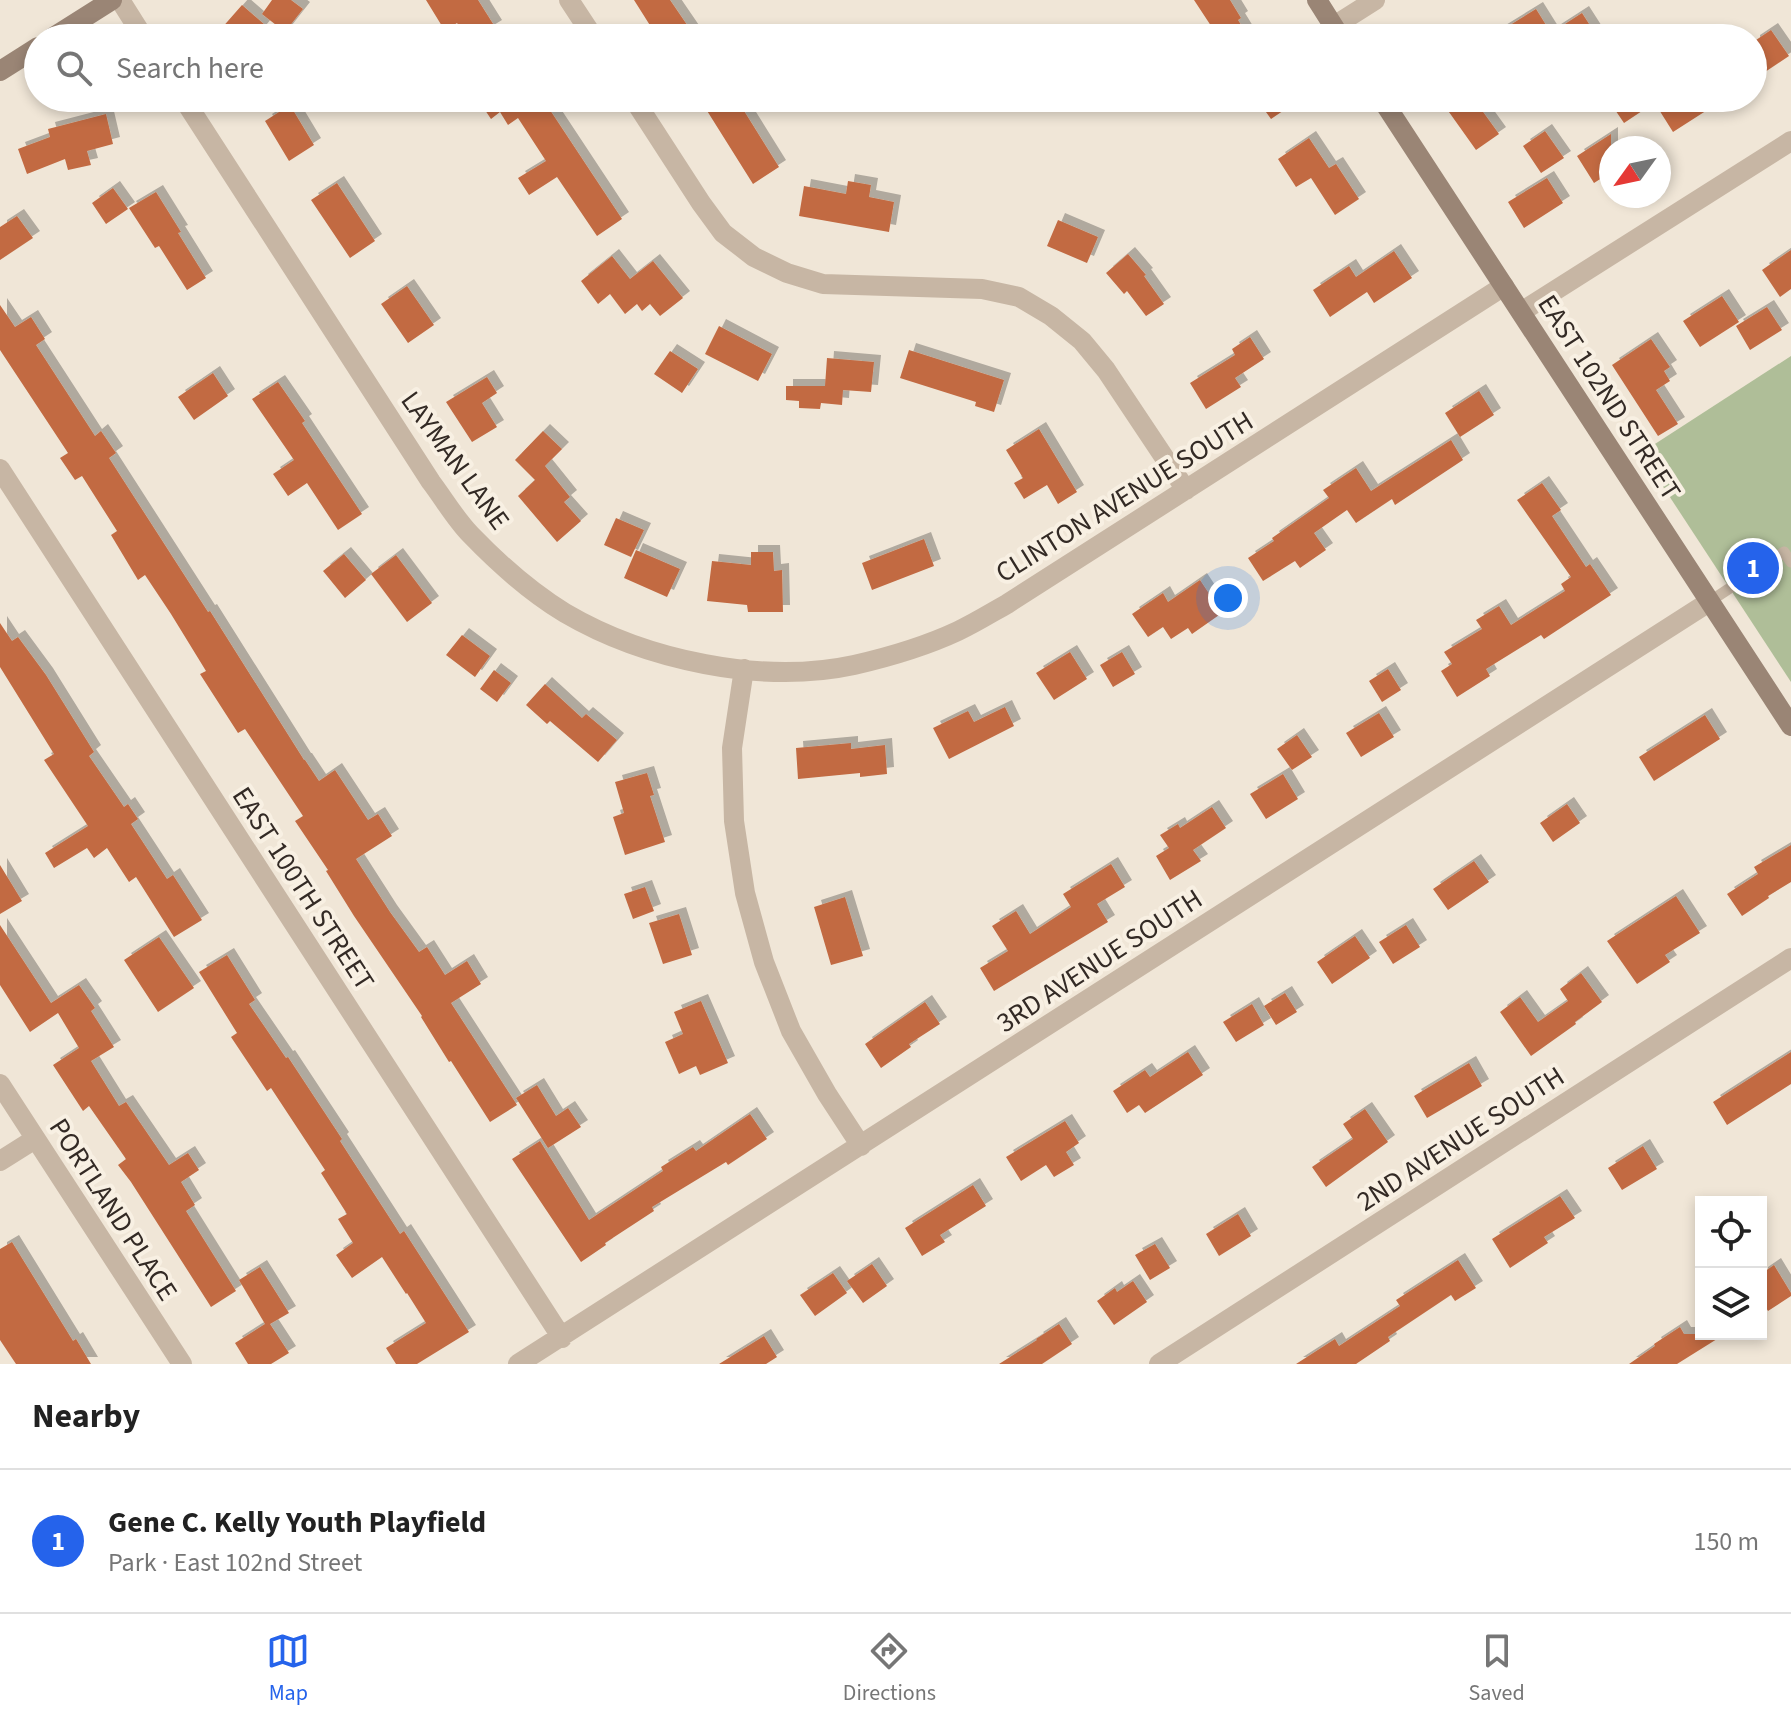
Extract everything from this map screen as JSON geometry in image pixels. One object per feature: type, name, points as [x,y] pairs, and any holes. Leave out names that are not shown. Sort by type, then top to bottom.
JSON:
[{"type":"street","points":[[74,24],[112,0]]},
{"type":"street","points":[[120,0],[135,24]]},
{"type":"street","points":[[569,0],[585,24]]},
{"type":"street","points":[[1317,0],[1333,24]]},
{"type":"street","points":[[1347,24],[1375,0]]},
{"type":"street","points":[[0,71],[24,56]]},
{"type":"street","name":"LAYMAN LANE","points":[[192,112],[431,482],[469,533],[515,576],[564,612],[621,640],[682,660],[744,669]]},
{"type":"street","points":[[642,112],[723,233],[754,257],[787,273],[823,284],[982,289],[1019,297],[1051,316],[1082,341],[1106,370],[1186,490]]},
{"type":"street","name":"EAST 102ND STREET","points":[[1390,112],[1791,726]]},
{"type":"street","points":[[1521,312],[1791,141]]},
{"type":"street","name":"CLINTON AVENUE SOUTH","points":[[744,669],[797,671],[852,665],[905,651],[958,631],[1007,604],[1504,286]]},
{"type":"street","name":"EAST 100TH STREET","points":[[0,469],[562,1338]]},
{"type":"street","name":"3RD AVENUE SOUTH","points":[[518,1364],[1709,602]]},
{"type":"street","points":[[744,669],[732,748],[734,821],[745,893],[764,962],[791,1031],[861,1146]]},
{"type":"street","name":"2ND AVENUE SOUTH","points":[[1159,1364],[1791,958]]},
{"type":"street","name":"PORTLAND PLACE","points":[[0,1084],[182,1364]]},
{"type":"street","points":[[0,1161],[35,1139]]},
{"type":"lane","points":[[1709,602],[1784,552],[1791,562]]},
{"type":"green space","points":[[1791,356],[1791,682],[1641,453]]},
{"type":"building","points":[[272,0],[291,0],[303,9],[291,24],[275,24],[262,14]]},
{"type":"building","points":[[426,0],[478,0],[493,24],[457,23],[441,24]]},
{"type":"building","points":[[634,0],[670,0],[686,24],[649,24]]},
{"type":"building","points":[[1194,0],[1230,0],[1241,18],[1238,20],[1240,24],[1210,24]]},
{"type":"building","points":[[242,5],[264,24],[225,24]]},
{"type":"building","points":[[1536,9],[1545,24],[1512,24]]},
{"type":"building","points":[[1582,13],[1589,24],[1565,24]]},
{"type":"building","points":[[1771,30],[1789,56],[1767,71],[1767,33]]},
{"type":"building","points":[[279,112],[294,112],[314,145],[289,161],[265,121]]},
{"type":"building","points":[[486,112],[500,112],[491,119]]},
{"type":"building","points":[[500,112],[551,112],[622,219],[597,236],[557,177],[529,195],[518,178],[546,161],[518,118],[508,125]]},
{"type":"building","points":[[708,112],[745,112],[779,167],[753,184]]},
{"type":"building","points":[[1266,112],[1281,112],[1271,119]]},
{"type":"building","points":[[1449,112],[1483,112],[1499,134],[1476,150]]},
{"type":"building","points":[[1617,112],[1640,112],[1624,123]]},
{"type":"building","points":[[1660,112],[1704,112],[1673,132]]},
{"type":"building","points":[[106,114],[113,144],[87,151],[91,165],[68,170],[65,159],[27,174],[18,149],[50,137],[48,129]]},
{"type":"building","points":[[1545,131],[1564,158],[1541,173],[1523,146]]},
{"type":"building","points":[[1309,138],[1329,168],[1336,164],[1359,199],[1335,215],[1311,178],[1296,187],[1278,159]]},
{"type":"building","points":[[1599,142],[1599,180],[1594,183],[1577,156]]},
{"type":"building","points":[[1547,178],[1563,203],[1524,228],[1508,202]]},
{"type":"building","points":[[848,181],[871,185],[869,197],[894,202],[889,232],[799,216],[804,186],[846,194]]},
{"type":"building","points":[[337,183],[375,241],[350,258],[311,200]]},
{"type":"building","points":[[113,188],[128,209],[106,224],[92,203]]},
{"type":"building","points":[[156,192],[206,278],[187,290],[159,246],[155,248],[129,208]]},
{"type":"building","points":[[17,216],[33,238],[0,260],[0,227]]},
{"type":"building","points":[[1058,220],[1098,237],[1087,263],[1047,246]]},
{"type":"building","points":[[1791,250],[1791,289],[1780,297],[1762,270]]},
{"type":"building","points":[[1394,251],[1412,278],[1374,303],[1367,292],[1330,317],[1313,290],[1349,266],[1356,277]]},
{"type":"building","points":[[1128,254],[1164,304],[1146,316],[1127,291],[1124,294],[1106,273]]},
{"type":"building","points":[[612,256],[630,279],[653,261],[683,298],[660,316],[650,304],[642,311],[637,304],[625,314],[610,294],[598,304],[581,281]]},
{"type":"building","points":[[407,286],[434,325],[408,343],[381,304]]},
{"type":"building","points":[[1722,296],[1739,322],[1700,347],[1683,321]]},
{"type":"building","points":[[0,305],[15,327],[31,317],[45,339],[36,345],[95,436],[101,431],[116,453],[109,458],[319,781],[335,770],[368,820],[378,814],[392,836],[356,859],[390,912],[419,952],[427,947],[445,975],[467,961],[481,984],[451,1003],[517,1105],[490,1122],[295,821],[303,816],[245,729],[238,733],[200,674],[206,671],[145,575],[138,580],[111,535],[117,531],[82,476],[75,480],[60,458],[68,453],[0,350]]},
{"type":"building","points":[[1767,307],[1782,330],[1750,350],[1736,326]]},
{"type":"building","points":[[719,326],[772,354],[758,381],[705,354]]},
{"type":"building","points":[[1250,337],[1264,359],[1235,378],[1241,387],[1206,409],[1190,383],[1235,355],[1232,349]]},
{"type":"building","points":[[1651,339],[1670,367],[1664,371],[1670,381],[1656,390],[1678,424],[1658,436],[1612,365]]},
{"type":"building","points":[[909,350],[1004,380],[994,412],[975,406],[976,402],[900,378]]},
{"type":"building","points":[[670,351],[698,369],[682,393],[654,374]]},
{"type":"building","points":[[827,358],[874,362],[871,392],[843,390],[842,405],[821,403],[820,409],[799,408],[799,401],[786,400],[786,386],[825,386]]},
{"type":"building","points":[[213,373],[228,396],[194,420],[178,397]]},
{"type":"building","points":[[487,377],[497,393],[482,403],[497,427],[472,442],[446,402]]},
{"type":"building","points":[[278,382],[362,514],[338,530],[307,483],[288,496],[273,474],[294,460],[252,399]]},
{"type":"building","points":[[1479,391],[1494,415],[1460,437],[1445,413]]},
{"type":"building","points":[[1039,429],[1077,492],[1058,504],[1047,485],[1024,499],[1014,483],[1023,478],[1006,450]]},
{"type":"building","points":[[543,431],[562,449],[545,466],[570,497],[564,502],[581,521],[557,542],[518,496],[535,480],[515,460]]},
{"type":"building","points":[[1451,440],[1463,460],[1395,505],[1392,499],[1356,523],[1347,510],[1314,533],[1326,550],[1300,568],[1295,561],[1263,581],[1248,558],[1329,498],[1323,490],[1356,468],[1371,491]]},
{"type":"building","points":[[1542,483],[1561,510],[1552,516],[1586,567],[1590,564],[1611,595],[1544,639],[1541,635],[1486,669],[1490,676],[1457,697],[1441,671],[1452,664],[1444,652],[1482,629],[1476,620],[1499,606],[1511,625],[1565,591],[1561,584],[1571,577],[1517,500]]},
{"type":"building","points":[[616,518],[644,530],[631,557],[604,545]]},
{"type":"building","points":[[924,539],[934,566],[872,590],[862,563]]},
{"type":"building","points":[[636,550],[680,569],[667,597],[624,578]]},
{"type":"building","points":[[751,552],[773,552],[774,571],[782,570],[783,612],[748,612],[747,605],[707,601],[712,561],[751,565]]},
{"type":"building","points":[[344,554],[366,580],[345,598],[323,571]]},
{"type":"building","points":[[396,555],[432,603],[407,622],[371,574]]},
{"type":"building","points":[[1200,580],[1222,613],[1192,634],[1188,628],[1171,639],[1163,627],[1148,637],[1132,614],[1163,593],[1168,602]]},
{"type":"building","points":[[0,623],[12,641],[18,637],[46,675],[94,752],[89,756],[124,807],[128,804],[138,819],[131,824],[167,879],[173,875],[202,920],[174,937],[136,877],[129,882],[107,848],[94,858],[87,848],[54,868],[45,853],[88,826],[44,760],[54,754],[0,667]]},
{"type":"building","points":[[462,635],[490,656],[475,677],[446,655]]},
{"type":"building","points":[[1070,652],[1087,679],[1054,700],[1036,673]]},
{"type":"building","points":[[1122,652],[1135,674],[1113,687],[1100,665]]},
{"type":"building","points":[[1388,669],[1401,690],[1382,702],[1369,681]]},
{"type":"building","points":[[494,670],[511,683],[497,702],[480,689]]},
{"type":"building","points":[[545,684],[582,718],[586,714],[617,740],[598,762],[526,705]]},
{"type":"building","points":[[1005,707],[1014,726],[949,759],[933,728],[968,711],[974,722]]},
{"type":"building","points":[[1379,713],[1394,737],[1361,757],[1346,733]]},
{"type":"building","points":[[1705,715],[1720,739],[1654,781],[1639,757]]},
{"type":"building","points":[[1297,735],[1312,757],[1292,770],[1277,749]]},
{"type":"building","points":[[851,743],[851,749],[885,745],[887,774],[860,777],[860,773],[798,779],[796,748]]},
{"type":"building","points":[[647,773],[654,795],[650,796],[665,842],[625,855],[613,817],[624,813],[615,782]]},
{"type":"building","points":[[1283,774],[1298,799],[1266,819],[1250,794]]},
{"type":"building","points":[[1567,804],[1580,823],[1553,842],[1540,823]]},
{"type":"building","points":[[1212,807],[1226,828],[1193,850],[1201,861],[1170,880],[1156,856],[1169,848],[1160,835],[1178,824],[1180,828]]},
{"type":"building","points":[[1791,845],[1791,882],[1742,916],[1727,894],[1758,874],[1754,867]]},
{"type":"building","points":[[1474,861],[1489,882],[1448,910],[1433,889]]},
{"type":"building","points":[[1111,864],[1125,887],[1097,904],[1108,922],[994,991],[980,968],[1008,951],[992,926],[1016,911],[1030,934],[1071,907],[1063,894]]},
{"type":"building","points":[[0,865],[22,901],[0,914]]},
{"type":"building","points":[[645,887],[654,911],[633,919],[624,894]]},
{"type":"building","points":[[1676,896],[1700,933],[1665,955],[1670,962],[1637,984],[1607,941]]},
{"type":"building","points":[[845,897],[863,956],[831,965],[814,907]]},
{"type":"building","points":[[679,914],[692,955],[663,964],[649,923]]},
{"type":"building","points":[[0,925],[51,1003],[79,985],[95,1008],[91,1011],[114,1047],[91,1061],[119,1106],[126,1102],[169,1165],[188,1153],[199,1170],[181,1182],[195,1205],[186,1211],[236,1291],[211,1307],[118,1165],[126,1159],[89,1106],[83,1111],[53,1065],[79,1048],[58,1013],[30,1032],[0,985]]},
{"type":"building","points":[[1406,925],[1420,947],[1393,964],[1379,942]]},
{"type":"building","points":[[1355,936],[1370,958],[1332,984],[1317,962]]},
{"type":"building","points":[[159,937],[194,988],[158,1012],[124,960]]},
{"type":"building","points":[[227,955],[255,1000],[249,1004],[288,1057],[400,1234],[404,1231],[469,1332],[417,1364],[396,1364],[386,1348],[426,1323],[382,1257],[352,1278],[336,1255],[353,1243],[338,1219],[347,1214],[321,1173],[325,1170],[271,1088],[267,1091],[231,1037],[237,1033],[199,972]]},
{"type":"building","points":[[1581,973],[1602,1002],[1531,1056],[1500,1012],[1520,997],[1538,1022],[1568,1001],[1560,989]]},
{"type":"building","points":[[1285,993],[1297,1012],[1276,1025],[1264,1006]]},
{"type":"building","points":[[701,1001],[728,1063],[700,1075],[696,1066],[679,1074],[665,1042],[683,1034],[674,1012]]},
{"type":"building","points":[[925,1002],[940,1024],[909,1044],[911,1047],[881,1068],[865,1044]]},
{"type":"building","points":[[1252,1004],[1264,1025],[1236,1042],[1223,1022]]},
{"type":"building","points":[[1188,1052],[1203,1075],[1145,1113],[1139,1105],[1127,1113],[1113,1091],[1145,1070],[1150,1077]]},
{"type":"building","points":[[1791,1052],[1791,1084],[1727,1125],[1713,1102]]},
{"type":"building","points":[[1469,1063],[1482,1086],[1427,1118],[1414,1096]]},
{"type":"building","points":[[537,1085],[556,1116],[568,1108],[581,1127],[548,1148],[516,1098]]},
{"type":"building","points":[[1365,1109],[1388,1142],[1326,1187],[1312,1167],[1353,1139],[1343,1124]]},
{"type":"building","points":[[750,1114],[767,1139],[728,1165],[726,1162],[652,1207],[654,1211],[581,1262],[512,1159],[540,1141],[589,1220],[663,1171],[661,1167],[693,1147],[696,1151]]},
{"type":"building","points":[[1065,1121],[1079,1143],[1066,1152],[1074,1165],[1054,1177],[1046,1165],[1021,1181],[1006,1157]]},
{"type":"building","points":[[1643,1146],[1657,1169],[1622,1190],[1608,1168]]},
{"type":"building","points":[[973,1185],[986,1206],[940,1235],[945,1242],[922,1256],[905,1228]]},
{"type":"building","points":[[1560,1196],[1575,1218],[1544,1237],[1548,1243],[1510,1268],[1492,1239]]},
{"type":"building","points":[[1238,1214],[1251,1236],[1219,1256],[1206,1234]]},
{"type":"building","points":[[12,1242],[73,1341],[76,1339],[91,1364],[16,1364],[0,1340],[0,1249]]},
{"type":"building","points":[[1155,1244],[1170,1268],[1150,1280],[1135,1255]]},
{"type":"building","points":[[1458,1260],[1476,1288],[1455,1301],[1451,1295],[1388,1337],[1390,1341],[1356,1364],[1296,1364],[1335,1339],[1339,1346],[1400,1306],[1396,1300]]},
{"type":"building","points":[[872,1264],[887,1286],[863,1303],[847,1281]]},
{"type":"building","points":[[1774,1265],[1791,1293],[1768,1311],[1767,1309],[1767,1270]]},
{"type":"building","points":[[260,1267],[289,1313],[270,1324],[289,1353],[271,1364],[248,1364],[235,1343],[265,1324],[239,1280]]},
{"type":"building","points":[[833,1273],[847,1293],[815,1316],[800,1295]]},
{"type":"building","points":[[1133,1281],[1147,1302],[1114,1325],[1097,1301],[1115,1288],[1117,1292]]},
{"type":"building","points":[[1059,1324],[1072,1344],[1042,1364],[999,1364],[1037,1340]]},
{"type":"building","points":[[1680,1327],[1684,1334],[1695,1334],[1695,1340],[1715,1340],[1677,1364],[1629,1364]]},
{"type":"building","points":[[764,1336],[777,1357],[766,1364],[719,1364]]},
{"type":"place","name":"Gene C. Kelly Youth Playfield","points":[[1753,568]]}]
